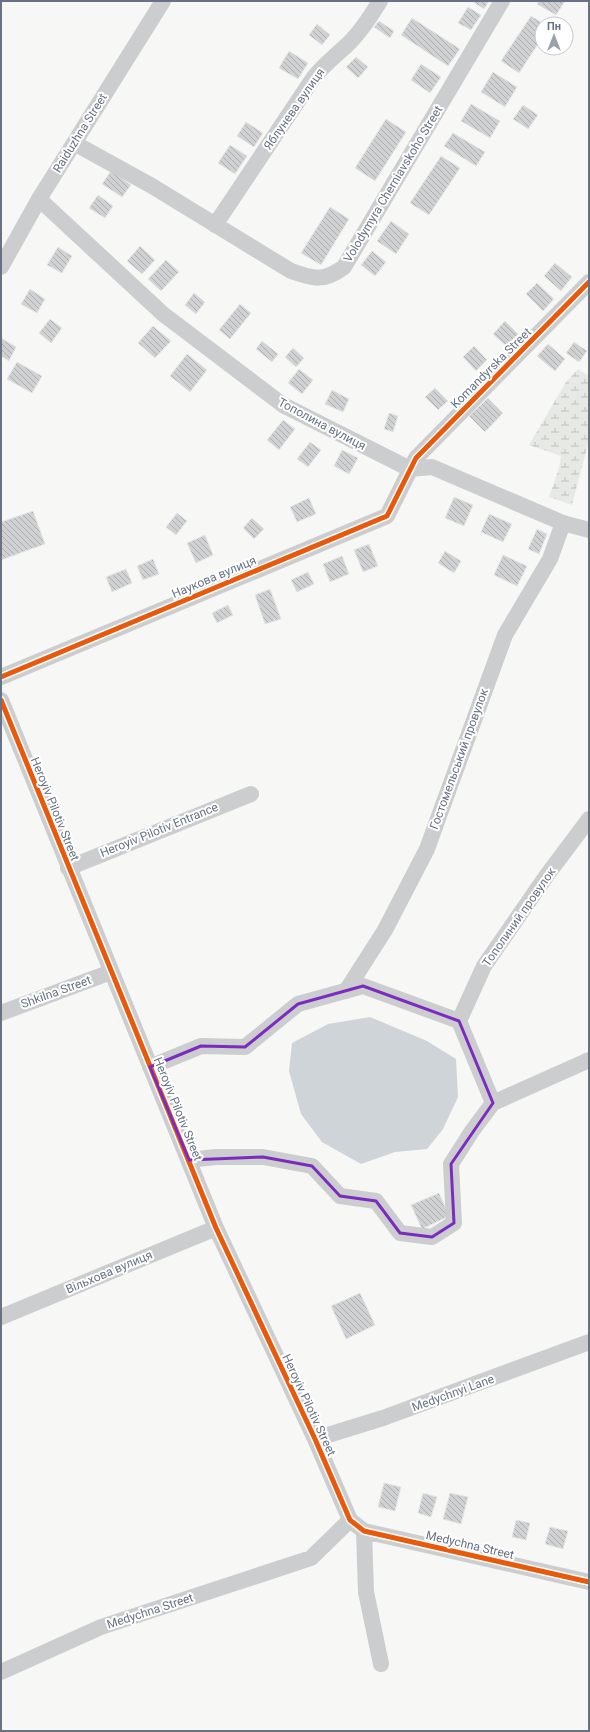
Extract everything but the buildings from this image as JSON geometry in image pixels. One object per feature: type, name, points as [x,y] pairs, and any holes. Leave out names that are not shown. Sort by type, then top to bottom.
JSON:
[{"type":"street","name":"Raiduzhna Street","points":[[1,267],[39,199],[163,1]]},
{"type":"street","name":"Яблунева вулиця","points":[[215,225],[314,77],[329,60],[346,46],[368,20],[380,1]]},
{"type":"street","name":"Volodymyra Cherniavskoho Street","points":[[74,143],[152,186],[291,271],[314,279],[332,276],[344,267],[502,1]]},
{"type":"street","name":"Тополина вулиця","points":[[39,199],[163,314],[283,405],[410,469]]},
{"type":"street","name":"Komandyrska Street","points":[[410,469],[416,458],[589,282]]},
{"type":"street","points":[[410,469],[432,467],[563,523],[589,530]]},
{"type":"street","name":"Наукова вулиця","points":[[1,677],[387,516],[410,469]]},
{"type":"street","name":"Гостомельський провулок","points":[[346,991],[385,930],[427,850],[505,635],[550,559],[563,523]]},
{"type":"street","name":"Heroyiv Pilotiv Street","points":[[1,700],[68,868],[216,1228],[315,1439],[350,1520]]},
{"type":"street","name":"Heroyiv Pilotiv Entrance","points":[[68,868],[251,794]]},
{"type":"street","name":"Тополиний провулок","points":[[459,1021],[484,966],[547,875],[589,819]]},
{"type":"street","name":"Shkilna Street","points":[[1,1013],[111,972]]},
{"type":"street","points":[[150,1067],[201,1046],[245,1047],[298,1004],[363,986],[459,1021],[493,1103]]},
{"type":"street","points":[[188,1160],[216,1157],[263,1157],[312,1166],[340,1196],[376,1201],[400,1233],[432,1237],[454,1223],[451,1164],[472,1131],[493,1103],[589,1060]]},
{"type":"street","name":"Вільхова вулиця","points":[[1,1317],[216,1228]]},
{"type":"street","name":"Medychnyi Lane","points":[[315,1439],[384,1418],[589,1342]]},
{"type":"street","name":"Medychna Street","points":[[1,1672],[101,1627],[311,1558],[350,1520],[364,1531],[589,1582]]},
{"type":"street","points":[[364,1531],[366,1592],[382,1664]]},
{"type":"highlighted area","points":[[363,986],[459,1021],[493,1103],[451,1164],[454,1223],[432,1237],[400,1233],[376,1201],[340,1196],[312,1166],[263,1157],[189,1160],[150,1067],[201,1046],[245,1047],[298,1004]]},
{"type":"green space","points":[[578,369],[589,376],[589,440],[572,505],[549,497],[559,468],[561,456],[529,445],[566,382]]},
{"type":"shaded area","points":[[370,1017],[427,1041],[456,1059],[458,1097],[443,1129],[427,1149],[395,1152],[361,1164],[322,1142],[301,1114],[289,1071],[292,1043],[328,1024]]},
{"type":"cycle path","points":[[1,677],[387,516],[416,458],[589,282]]},
{"type":"cycle path","points":[[1,700],[216,1228],[315,1439],[350,1520],[364,1531],[589,1582]]}]
